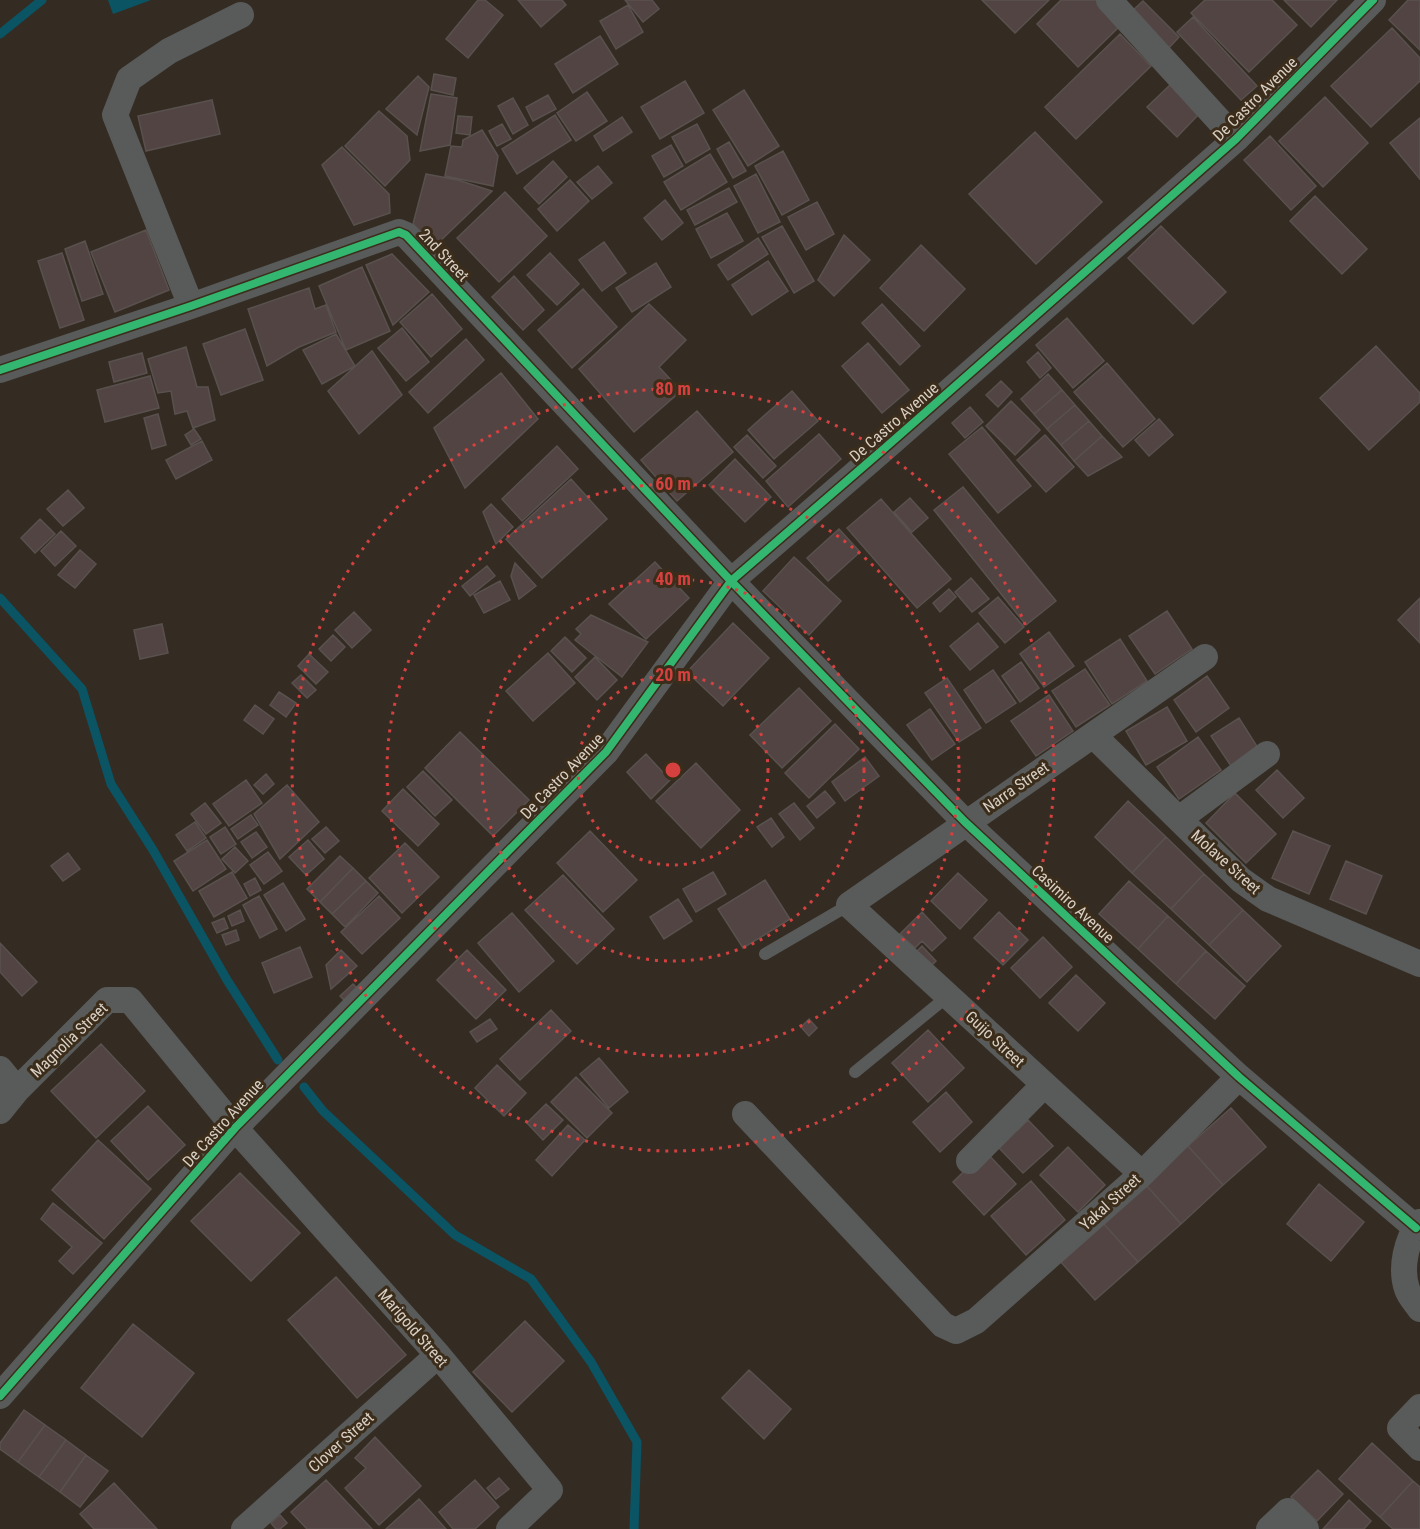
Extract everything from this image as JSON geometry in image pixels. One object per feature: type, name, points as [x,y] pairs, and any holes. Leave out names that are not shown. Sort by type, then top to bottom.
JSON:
[{"type":"street","points":[[1109,0],[1236,139]]},
{"type":"street","name":"De Castro Avenue","points":[[0,1396],[235,1128],[606,752],[731,581],[1236,139],[1372,0]]},
{"type":"street","points":[[191,306],[116,115],[129,79],[170,51],[242,15]]},
{"type":"street","name":"2nd Street","points":[[0,370],[191,306],[399,232],[406,235],[731,581]]},
{"type":"street","name":"Casimiro Avenue","points":[[731,581],[965,822],[1239,1077],[1418,1225],[1407,1249],[1403,1271],[1408,1292],[1420,1309]]},
{"type":"street","name":"Narra Street","points":[[849,905],[1205,657]]},
{"type":"street","name":"Molave Street","points":[[1093,735],[1241,880],[1268,899],[1420,964]]},
{"type":"street","points":[[1179,819],[1267,754]]},
{"type":"street","name":"Guijo Street","points":[[849,905],[1142,1174]]},
{"type":"street","name":"Magnolia Street","points":[[0,1111],[17,1090],[107,1000],[130,1000],[235,1128]]},
{"type":"street","points":[[0,1069],[17,1090]]},
{"type":"street","name":"Yakal Street","points":[[745,1114],[943,1325],[956,1331],[976,1321],[1142,1174],[1239,1077]]},
{"type":"street","points":[[969,1161],[1044,1085]]},
{"type":"street","name":"Marigold Street","points":[[235,1128],[438,1355],[550,1490],[509,1529]]},
{"type":"street","name":"Clover Street","points":[[244,1529],[438,1355]]},
{"type":"street","points":[[1420,1407],[1400,1428],[1420,1449]]},
{"type":"street","points":[[1269,1529],[1288,1511],[1306,1529]]},
{"type":"lane","name":"Narra Street","points":[[765,954],[849,905]]},
{"type":"lane","points":[[855,1072],[948,996]]},
{"type":"water","points":[[108,0],[151,0],[113,14]]},
{"type":"building","points":[[478,0],[485,0],[503,15],[468,58],[446,39]]},
{"type":"building","points":[[518,0],[562,0],[566,5],[541,27]]},
{"type":"building","points":[[625,0],[652,0],[659,9],[643,22]]},
{"type":"building","points":[[982,0],[1049,0],[1015,33]]},
{"type":"building","points":[[1061,0],[1096,0],[1121,25],[1078,67],[1037,24]]},
{"type":"building","points":[[1205,0],[1272,0],[1297,25],[1249,72],[1191,13]]},
{"type":"building","points":[[1284,0],[1337,0],[1311,27]]},
{"type":"building","points":[[1408,0],[1420,0],[1420,50],[1389,20]]},
{"type":"building","points":[[1143,1],[1179,37],[1168,49],[1131,12]]},
{"type":"building","points":[[628,5],[643,32],[616,49],[600,21]]},
{"type":"building","points":[[1193,17],[1257,86],[1241,100],[1177,32]]},
{"type":"building","points":[[1392,28],[1420,58],[1420,81],[1371,127],[1331,86]]},
{"type":"building","points":[[1120,34],[1151,66],[1076,139],[1045,107]]},
{"type":"building","points":[[600,36],[618,64],[573,93],[555,64]]},
{"type":"building","points":[[434,74],[456,78],[453,95],[431,90]]},
{"type":"building","points":[[418,76],[429,87],[417,135],[386,109]]},
{"type":"building","points":[[685,81],[704,113],[660,139],[641,107]]},
{"type":"building","points":[[1171,84],[1200,113],[1177,137],[1147,107]]},
{"type":"building","points":[[744,90],[779,146],[748,166],[713,110]]},
{"type":"building","points":[[587,92],[607,121],[576,141],[557,113]]},
{"type":"building","points":[[431,94],[457,98],[450,145],[420,151]]},
{"type":"building","points":[[548,95],[556,109],[533,121],[526,107]]},
{"type":"building","points":[[1325,97],[1368,143],[1323,187],[1279,141]]},
{"type":"building","points":[[513,98],[528,125],[513,134],[498,106]]},
{"type":"building","points":[[212,100],[220,134],[146,151],[138,116]]},
{"type":"building","points":[[379,111],[407,136],[410,160],[385,186],[345,146]]},
{"type":"building","points":[[555,115],[571,140],[517,174],[502,149]]},
{"type":"building","points":[[458,116],[472,117],[470,135],[456,133]]},
{"type":"building","points":[[622,117],[632,132],[603,151],[594,136]]},
{"type":"building","points":[[1420,118],[1420,179],[1390,143]]},
{"type":"building","points":[[502,124],[511,139],[497,146],[489,131]]},
{"type":"building","points":[[697,124],[710,149],[686,163],[672,137]]},
{"type":"building","points":[[482,130],[498,156],[493,186],[445,176],[451,146],[462,147],[463,140]]},
{"type":"building","points":[[1035,132],[1102,202],[1036,264],[969,194]]},
{"type":"building","points":[[1270,136],[1316,186],[1291,210],[1244,160]]},
{"type":"building","points":[[729,142],[746,171],[733,178],[717,149]]},
{"type":"building","points":[[671,145],[683,166],[664,177],[652,156]]},
{"type":"building","points":[[342,147],[389,194],[390,213],[354,225],[322,165]]},
{"type":"building","points":[[783,151],[809,200],[782,215],[755,166]]},
{"type":"building","points":[[710,154],[727,182],[681,210],[664,182]]},
{"type":"building","points":[[553,161],[567,177],[539,204],[524,188]]},
{"type":"building","points":[[598,166],[612,183],[592,199],[577,182]]},
{"type":"building","points":[[426,174],[458,180],[492,191],[435,246],[413,224]]},
{"type":"building","points":[[756,174],[780,222],[758,233],[734,186]]},
{"type":"building","points":[[570,180],[589,201],[557,231],[538,209]]},
{"type":"building","points":[[729,188],[737,202],[695,225],[687,210]]},
{"type":"building","points":[[505,192],[547,236],[499,282],[457,238]]},
{"type":"building","points":[[1315,196],[1367,249],[1342,274],[1290,221]]},
{"type":"building","points":[[665,200],[683,223],[662,240],[644,218]]},
{"type":"building","points":[[817,202],[834,234],[806,250],[788,217]]},
{"type":"building","points":[[727,213],[743,241],[711,258],[696,229]]},
{"type":"building","points":[[782,226],[814,281],[794,293],[762,237]]},
{"type":"building","points":[[1161,226],[1226,292],[1193,324],[1128,258]]},
{"type":"building","points":[[146,230],[169,290],[115,312],[91,252]]},
{"type":"building","points":[[844,235],[870,260],[834,296],[818,280]]},
{"type":"building","points":[[758,238],[768,254],[728,280],[718,265]]},
{"type":"building","points":[[85,241],[103,294],[82,301],[65,249]]},
{"type":"building","points":[[604,242],[626,273],[602,291],[579,260]]},
{"type":"building","points":[[921,245],[965,289],[924,331],[880,288]]},
{"type":"building","points":[[62,253],[84,320],[60,328],[38,261]]},
{"type":"building","points":[[550,253],[579,284],[557,305],[527,275]]},
{"type":"building","points":[[392,254],[429,292],[393,325],[366,265]]},
{"type":"building","points":[[768,261],[788,291],[752,315],[732,285]]},
{"type":"building","points":[[656,263],[671,287],[632,312],[616,288]]},
{"type":"building","points":[[362,267],[390,331],[346,350],[319,286]]},
{"type":"building","points":[[514,276],[544,310],[523,330],[492,297]]},
{"type":"building","points":[[309,288],[315,309],[326,305],[336,332],[299,347],[267,366],[248,309]]},
{"type":"building","points":[[583,289],[617,327],[572,368],[538,330]]},
{"type":"building","points":[[432,294],[462,329],[431,357],[400,322]]},
{"type":"building","points":[[649,304],[686,340],[659,367],[681,391],[634,432],[579,369]]},
{"type":"building","points":[[882,304],[920,346],[900,365],[862,323]]},
{"type":"building","points":[[1067,318],[1104,361],[1073,388],[1036,345]]},
{"type":"building","points":[[402,328],[429,362],[406,381],[378,348]]},
{"type":"building","points":[[245,329],[263,380],[221,395],[203,344]]},
{"type":"building","points":[[336,334],[355,366],[322,384],[303,350]]},
{"type":"building","points":[[466,339],[484,360],[428,413],[409,392]]},
{"type":"building","points":[[868,343],[909,390],[882,413],[842,366]]},
{"type":"building","points":[[1376,346],[1420,393],[1420,402],[1369,450],[1320,398]]},
{"type":"building","points":[[186,347],[197,387],[208,387],[215,420],[193,428],[187,411],[175,414],[171,391],[158,393],[148,359]]},
{"type":"building","points":[[372,351],[402,395],[359,434],[328,391]]},
{"type":"building","points":[[1038,352],[1051,368],[1040,378],[1027,362]]},
{"type":"building","points":[[142,353],[147,373],[114,382],[109,362]]},
{"type":"building","points":[[1107,363],[1155,419],[1123,447],[1074,392]]},
{"type":"building","points":[[501,373],[538,419],[465,488],[434,428]]},
{"type":"building","points":[[1048,374],[1062,390],[1034,414],[1021,399]]},
{"type":"building","points":[[150,376],[159,408],[105,422],[97,390]]},
{"type":"building","points":[[1001,381],[1012,392],[998,407],[986,395]]},
{"type":"building","points":[[1062,390],[1075,405],[1047,429],[1034,414]]},
{"type":"building","points":[[792,391],[818,421],[774,459],[748,430]]},
{"type":"building","points":[[1011,401],[1040,430],[1015,455],[986,426]]},
{"type":"building","points":[[1075,405],[1089,421],[1061,445],[1047,429]]},
{"type":"building","points":[[970,407],[983,422],[965,438],[952,423]]},
{"type":"building","points":[[697,411],[733,452],[677,501],[641,460]]},
{"type":"building","points":[[158,414],[166,445],[152,449],[144,418]]},
{"type":"building","points":[[1159,419],[1173,435],[1149,456],[1135,440]]},
{"type":"building","points":[[1089,421],[1102,436],[1074,461],[1061,445]]},
{"type":"building","points":[[982,427],[1031,486],[998,513],[949,454]]},
{"type":"building","points":[[194,429],[201,439],[191,445],[185,435]]},
{"type":"building","points":[[819,434],[841,459],[788,507],[766,481]]},
{"type":"building","points":[[747,435],[776,466],[763,478],[734,447]]},
{"type":"building","points":[[1045,435],[1074,467],[1046,492],[1017,460]]},
{"type":"building","points":[[1102,436],[1122,457],[1088,476],[1074,461]]},
{"type":"building","points":[[202,441],[212,460],[176,479],[166,460]]},
{"type":"building","points":[[557,446],[578,469],[522,521],[502,499]]},
{"type":"building","points":[[735,459],[771,497],[745,522],[709,485]]},
{"type":"building","points":[[571,479],[607,519],[542,578],[506,539]]},
{"type":"building","points":[[963,487],[1056,601],[1026,625],[934,510]]},
{"type":"building","points":[[68,490],[84,508],[63,526],[47,509]]},
{"type":"building","points":[[910,498],[928,518],[912,532],[894,512]]},
{"type":"building","points":[[881,499],[951,579],[917,608],[847,528]]},
{"type":"building","points":[[491,504],[513,527],[496,544],[483,512]]},
{"type":"building","points":[[40,519],[55,534],[35,553],[21,538]]},
{"type":"building","points":[[839,529],[860,552],[828,581],[807,558]]},
{"type":"building","points":[[61,531],[76,546],[55,566],[41,551]]},
{"type":"building","points":[[80,550],[96,564],[75,588],[58,575]]},
{"type":"building","points":[[794,557],[841,601],[809,635],[763,591]]},
{"type":"building","points":[[655,562],[689,598],[646,639],[609,604]]},
{"type":"building","points":[[515,563],[536,586],[519,599],[511,576]]},
{"type":"building","points":[[487,566],[495,576],[470,596],[462,586]]},
{"type":"building","points":[[971,578],[989,599],[972,612],[955,592]]},
{"type":"building","points":[[500,581],[510,600],[484,613],[474,595]]},
{"type":"building","points":[[949,589],[956,597],[940,612],[933,603]]},
{"type":"building","points":[[998,597],[1024,627],[1005,643],[979,613]]},
{"type":"building","points":[[1420,598],[1420,643],[1398,620]]},
{"type":"building","points":[[1167,611],[1192,649],[1155,674],[1129,636]]},
{"type":"building","points":[[354,612],[371,630],[352,648],[335,630]]},
{"type":"building","points":[[591,615],[648,642],[622,677],[575,640],[581,634],[576,629]]},
{"type":"building","points":[[733,623],[769,658],[723,706],[687,672]]},
{"type":"building","points":[[978,623],[998,647],[970,670],[950,646]]},
{"type":"building","points":[[162,624],[168,653],[140,659],[134,630]]},
{"type":"building","points":[[1049,632],[1074,666],[1044,687],[1020,654]]},
{"type":"building","points":[[333,635],[345,647],[331,661],[319,649]]},
{"type":"building","points":[[565,637],[586,658],[572,672],[551,651]]},
{"type":"building","points":[[1120,639],[1147,681],[1112,704],[1085,662]]},
{"type":"building","points":[[548,653],[575,683],[533,721],[506,691]]},
{"type":"building","points":[[309,654],[328,672],[316,684],[298,666]]},
{"type":"building","points":[[595,657],[617,680],[597,700],[575,677]]},
{"type":"building","points":[[1021,662],[1039,688],[1020,702],[1002,676]]},
{"type":"building","points":[[1085,669],[1110,705],[1076,727],[1052,691]]},
{"type":"building","points":[[993,670],[1016,703],[986,723],[964,690]]},
{"type":"building","points":[[301,675],[316,690],[307,698],[292,683]]},
{"type":"building","points":[[1207,676],[1229,708],[1196,732],[1174,700]]},
{"type":"building","points":[[947,678],[981,728],[959,742],[925,693]]},
{"type":"building","points":[[799,688],[831,721],[782,768],[750,735]]},
{"type":"building","points":[[279,692],[296,703],[286,717],[270,705]]},
{"type":"building","points":[[1049,695],[1073,731],[1036,756],[1011,721]]},
{"type":"building","points":[[255,705],[274,719],[263,734],[244,720]]},
{"type":"building","points":[[1167,707],[1187,741],[1146,765],[1126,731]]},
{"type":"building","points":[[930,709],[955,744],[932,760],[907,725]]},
{"type":"building","points":[[1239,718],[1258,748],[1231,766],[1211,736]]},
{"type":"building","points":[[835,724],[859,749],[809,798],[785,773]]},
{"type":"building","points":[[460,732],[529,800],[493,836],[425,768]]},
{"type":"building","points":[[1198,737],[1221,770],[1179,799],[1157,767]]},
{"type":"building","points":[[646,754],[670,780],[651,799],[627,772]]},
{"type":"building","points":[[865,757],[879,776],[845,801],[832,782]]},
{"type":"building","points":[[696,763],[740,810],[701,848],[656,801]]},
{"type":"building","points":[[1277,770],[1304,798],[1283,818],[1256,790]]},
{"type":"building","points":[[423,771],[452,800],[435,816],[407,787]]},
{"type":"building","points":[[266,774],[274,784],[263,794],[254,785]]},
{"type":"building","points":[[246,780],[262,803],[229,826],[213,804]]},
{"type":"building","points":[[287,785],[319,822],[280,859],[254,814]]},
{"type":"building","points":[[403,789],[439,824],[418,846],[382,811]]},
{"type":"building","points":[[825,791],[835,803],[817,818],[807,806]]},
{"type":"building","points":[[1235,793],[1276,834],[1246,863],[1206,823]]},
{"type":"building","points":[[1128,801],[1166,837],[1132,873],[1095,837]]},
{"type":"building","points":[[205,803],[221,823],[206,834],[191,814]]},
{"type":"building","points":[[794,803],[814,828],[800,840],[779,814]]},
{"type":"building","points":[[251,815],[258,825],[238,839],[231,829]]},
{"type":"building","points":[[771,818],[784,837],[772,847],[757,827]]},
{"type":"building","points":[[195,822],[206,838],[187,851],[176,835]]},
{"type":"building","points":[[225,827],[236,844],[221,854],[210,837]]},
{"type":"building","points":[[326,827],[339,841],[325,853],[312,839]]},
{"type":"building","points":[[590,831],[637,880],[603,912],[557,863]]},
{"type":"building","points":[[1293,831],[1330,846],[1309,894],[1272,878]]},
{"type":"building","points":[[256,832],[267,847],[252,858],[241,842]]},
{"type":"building","points":[[1166,837],[1204,874],[1171,909],[1132,873]]},
{"type":"building","points":[[207,840],[226,869],[193,891],[174,861]]},
{"type":"building","points":[[308,840],[324,859],[306,875],[289,857]]},
{"type":"building","points":[[405,843],[439,877],[402,913],[369,878]]},
{"type":"building","points":[[235,847],[248,861],[235,873],[222,859]]},
{"type":"building","points":[[268,852],[282,871],[264,884],[250,865]]},
{"type":"building","points":[[68,853],[80,869],[63,881],[51,866]]},
{"type":"building","points":[[340,856],[353,868],[320,902],[307,889]]},
{"type":"building","points":[[1346,861],[1382,876],[1366,914],[1330,899]]},
{"type":"building","points":[[353,868],[366,881],[332,914],[320,902]]},
{"type":"building","points":[[232,872],[247,898],[214,917],[199,891]]},
{"type":"building","points":[[713,872],[726,894],[696,912],[683,889]]},
{"type":"building","points":[[958,873],[987,900],[960,929],[931,901]]},
{"type":"building","points":[[1204,874],[1243,910],[1209,945],[1171,909]]},
{"type":"building","points":[[563,875],[614,929],[577,964],[525,910]]},
{"type":"building","points":[[255,878],[261,890],[250,896],[244,884]]},
{"type":"building","points":[[765,880],[790,919],[743,948],[718,909]]},
{"type":"building","points":[[366,881],[378,893],[345,927],[332,914]]},
{"type":"building","points":[[1129,881],[1168,916],[1138,949],[1099,914]]},
{"type":"building","points":[[283,883],[305,919],[286,931],[264,895]]},
{"type":"building","points":[[259,896],[277,929],[260,938],[243,905]]},
{"type":"building","points":[[379,896],[400,918],[362,954],[341,932]]},
{"type":"building","points":[[678,899],[692,921],[664,939],[650,917]]},
{"type":"building","points":[[240,910],[244,921],[232,926],[228,916]]},
{"type":"building","points":[[1243,910],[1281,946],[1247,982],[1209,945]]},
{"type":"building","points":[[922,912],[946,938],[932,951],[922,941],[915,948],[900,934]]},
{"type":"building","points":[[999,912],[1028,940],[1003,965],[974,938]]},
{"type":"building","points":[[512,913],[554,961],[519,992],[478,943]]},
{"type":"building","points":[[1168,916],[1206,951],[1176,984],[1138,949]]},
{"type":"building","points":[[224,918],[228,928],[217,933],[212,923]]},
{"type":"building","points":[[236,930],[239,940],[226,945],[222,935]]},
{"type":"building","points":[[1043,937],[1072,967],[1040,998],[1011,968]]},
{"type":"building","points":[[0,943],[37,982],[22,996],[0,972]]},
{"type":"building","points":[[922,946],[936,961],[924,973],[910,958]]},
{"type":"building","points":[[300,947],[312,977],[274,993],[262,963]]},
{"type":"building","points":[[341,950],[357,966],[331,989],[326,965]]},
{"type":"building","points":[[467,950],[506,990],[476,1019],[437,980]]},
{"type":"building","points":[[1206,951],[1245,986],[1215,1019],[1176,984]]},
{"type":"building","points":[[1076,975],[1105,1003],[1078,1031],[1049,1003]]},
{"type":"building","points":[[353,984],[359,990],[347,1003],[340,996]]},
{"type":"building","points":[[551,1010],[571,1031],[520,1080],[500,1059]]},
{"type":"building","points":[[490,1019],[497,1029],[477,1042],[470,1032]]},
{"type":"building","points":[[809,1019],[817,1028],[809,1036],[801,1027]]},
{"type":"building","points":[[928,1030],[964,1068],[928,1102],[892,1063]]},
{"type":"building","points":[[101,1044],[145,1091],[96,1138],[51,1091]]},
{"type":"building","points":[[599,1058],[628,1092],[609,1108],[580,1074]]},
{"type":"building","points":[[497,1065],[526,1093],[504,1116],[475,1088]]},
{"type":"building","points":[[576,1077],[612,1113],[587,1138],[551,1102]]},
{"type":"building","points":[[946,1092],[972,1122],[940,1152],[913,1122]]},
{"type":"building","points":[[546,1104],[563,1120],[543,1140],[527,1123]]},
{"type":"building","points":[[148,1106],[185,1145],[148,1180],[111,1141]]},
{"type":"building","points":[[1231,1108],[1266,1147],[1223,1185],[1188,1146]]},
{"type":"building","points":[[1028,1120],[1053,1146],[1023,1173],[999,1148]]},
{"type":"building","points":[[568,1125],[585,1140],[552,1176],[536,1160]]},
{"type":"building","points":[[98,1140],[151,1189],[104,1239],[52,1190]]},
{"type":"building","points":[[1188,1146],[1223,1185],[1181,1224],[1145,1184]]},
{"type":"building","points":[[1068,1147],[1105,1185],[1078,1212],[1040,1175]]},
{"type":"building","points":[[985,1151],[1016,1184],[984,1215],[953,1182]]},
{"type":"building","points":[[240,1173],[300,1233],[251,1281],[191,1221]]},
{"type":"building","points":[[1031,1181],[1065,1220],[1026,1255],[991,1216]]},
{"type":"building","points":[[1145,1184],[1181,1224],[1138,1262],[1103,1223]]},
{"type":"building","points":[[1319,1184],[1364,1222],[1331,1261],[1287,1224]]},
{"type":"building","points":[[53,1203],[102,1243],[73,1274],[59,1261],[72,1247],[41,1219]]},
{"type":"building","points":[[1103,1223],[1138,1262],[1095,1300],[1060,1261]]},
{"type":"building","points":[[336,1277],[406,1355],[357,1398],[288,1320]]},
{"type":"building","points":[[525,1321],[564,1361],[512,1412],[473,1372]]},
{"type":"building","points":[[133,1324],[194,1373],[142,1437],[81,1388]]},
{"type":"building","points":[[749,1370],[791,1409],[764,1439],[722,1398]]},
{"type":"building","points":[[24,1410],[45,1425],[18,1462],[0,1449],[0,1443]]},
{"type":"building","points":[[45,1425],[66,1440],[39,1477],[18,1462]]},
{"type":"building","points":[[375,1437],[421,1486],[379,1525],[345,1488],[366,1468],[355,1458]]},
{"type":"building","points":[[66,1440],[86,1455],[60,1492],[39,1477]]},
{"type":"building","points":[[1372,1443],[1413,1481],[1380,1517],[1339,1479]]},
{"type":"building","points":[[86,1455],[108,1471],[80,1507],[60,1492]]},
{"type":"building","points":[[1318,1470],[1343,1494],[1317,1521],[1291,1497]]},
{"type":"building","points":[[499,1478],[509,1489],[496,1499],[487,1488]]},
{"type":"building","points":[[326,1480],[372,1529],[307,1529],[291,1512]]},
{"type":"building","points":[[475,1480],[499,1507],[475,1529],[453,1529],[439,1512]]},
{"type":"building","points":[[1413,1481],[1420,1487],[1420,1529],[1393,1529],[1380,1517]]},
{"type":"building","points":[[114,1483],[157,1529],[94,1529],[80,1514]]},
{"type":"building","points":[[419,1499],[446,1529],[386,1529]]},
{"type":"building","points":[[1349,1500],[1371,1521],[1364,1529],[1323,1529]]},
{"type":"building","points":[[280,1515],[287,1523],[280,1529],[276,1529],[271,1523]]},
{"type":"waterway","points":[[0,34],[42,0]]},
{"type":"waterway","points":[[0,598],[82,689],[111,784],[153,850],[227,980],[278,1060]]},
{"type":"waterway","points":[[304,1087],[323,1111],[455,1235],[531,1279],[591,1362],[637,1442],[634,1529]]},
{"type":"cycle path","points":[[0,1396],[235,1128],[606,752],[731,581],[1236,139],[1373,0]]},
{"type":"cycle path","points":[[0,370],[191,306],[399,232],[406,235],[731,581],[965,822],[1239,1077],[1416,1228]]}]
